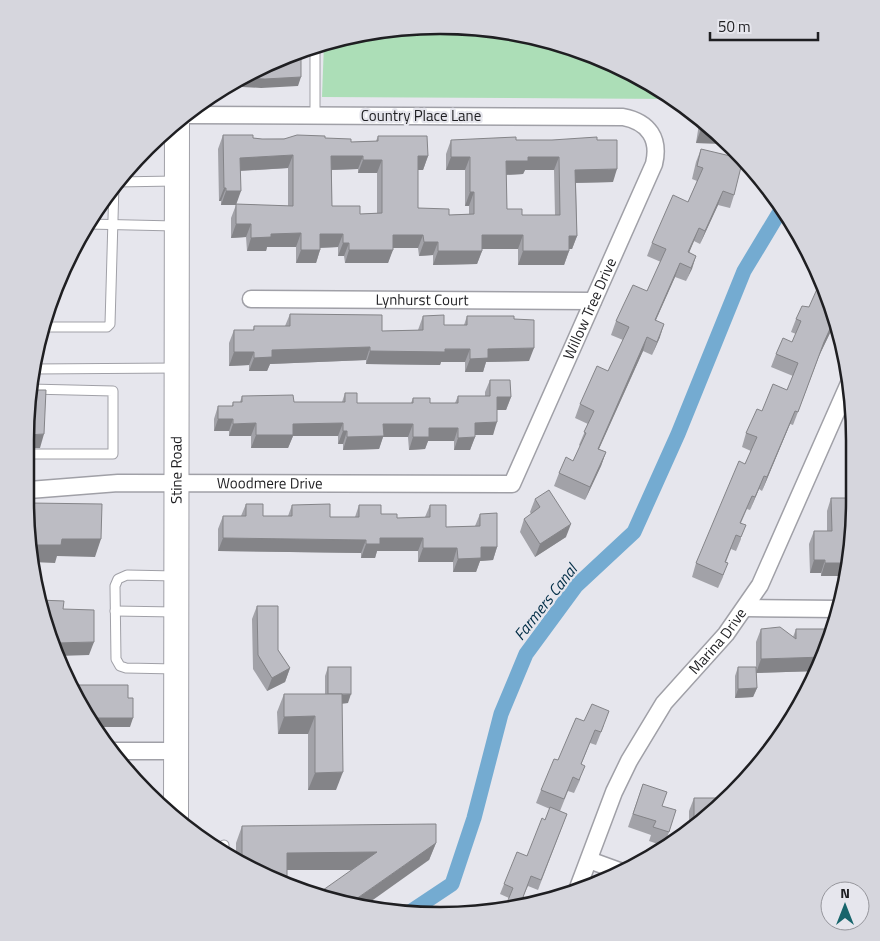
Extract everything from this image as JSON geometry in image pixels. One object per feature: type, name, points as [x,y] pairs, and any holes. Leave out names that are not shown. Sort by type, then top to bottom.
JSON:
[{"type":"main road","name":"Stine Road","points":[[176,809],[177,131]]},
{"type":"street","name":"Country Place Lane","points":[[197,115],[624,117],[634,119],[651,132]]},
{"type":"street","name":"Willow Tree Drive","points":[[512,484],[654,164],[656,142],[651,132]]},
{"type":"street","name":"Lynhurst Court","points":[[252,299],[593,301]]},
{"type":"street","name":"Marina Drive","points":[[580,882],[614,792],[645,732],[664,703],[726,634],[746,608],[760,585],[845,409]]},
{"type":"street","name":"Woodmere Drive","points":[[34,490],[118,483],[177,482],[512,484]]},
{"type":"street","points":[[746,608],[831,609]]},
{"type":"street","points":[[120,751],[177,751]]},
{"type":"street","points":[[589,860],[612,868]]},
{"type":"lane","points":[[315,53],[315,115]]},
{"type":"lane","points":[[126,183],[177,181]]},
{"type":"lane","points":[[50,327],[107,327],[110,324],[114,198]]},
{"type":"lane","points":[[96,224],[177,226]]},
{"type":"lane","points":[[41,368],[177,368]]},
{"type":"lane","points":[[34,454],[113,454],[113,390],[37,389]]},
{"type":"lane","points":[[177,576],[127,575],[118,579],[115,586],[116,659],[120,666],[126,668],[177,669]]},
{"type":"lane","points":[[115,611],[177,612]]},
{"type":"green space","points":[[440,34],[493,37],[571,55],[620,76],[661,99],[322,97],[324,51],[387,37]]},
{"type":"building","points":[[301,58],[301,77],[255,79]]},
{"type":"building","points":[[223,135],[253,135],[253,138],[262,139],[284,139],[297,135],[325,136],[325,138],[351,139],[351,142],[378,141],[378,136],[427,136],[428,156],[418,156],[418,208],[449,209],[449,215],[474,214],[474,192],[470,192],[470,157],[451,157],[451,140],[516,137],[516,140],[552,140],[597,137],[597,140],[617,140],[617,169],[575,170],[577,236],[569,236],[569,251],[523,251],[523,235],[482,235],[482,251],[438,251],[438,242],[424,242],[423,235],[393,235],[393,250],[349,250],[349,243],[343,243],[343,234],[320,234],[320,250],[301,250],[301,233],[271,234],[271,237],[251,238],[251,224],[236,224],[236,204],[293,206],[293,155],[240,158],[241,191],[226,191],[226,188],[224,188]],"holes":[[[331,156],[363,156],[363,160],[382,160],[382,213],[360,214],[360,206],[332,206]],[[528,157],[559,157],[560,215],[522,215],[522,209],[507,209],[506,161],[528,161]]]},
{"type":"building","points":[[701,149],[730,156],[741,168],[734,195],[723,191],[705,231],[699,228],[688,252],[696,256],[691,268],[680,263],[655,320],[664,324],[657,342],[647,337],[598,449],[606,452],[590,487],[559,473],[566,457],[573,461],[594,411],[580,404],[597,366],[608,371],[629,327],[616,321],[633,285],[647,291],[666,249],[652,243],[673,195],[688,202],[703,168],[697,166]]},
{"type":"building","points":[[817,289],[830,328],[798,412],[795,411],[767,477],[764,476],[755,497],[752,496],[740,523],[746,525],[741,537],[736,535],[725,562],[728,563],[723,575],[696,563],[739,461],[745,464],[757,437],[746,433],[757,409],[762,411],[773,384],[787,390],[798,363],[776,354],[783,338],[792,342],[801,321],[796,319],[802,306],[809,307]]},
{"type":"building","points":[[290,314],[382,315],[382,331],[423,330],[423,316],[444,315],[444,325],[467,325],[467,316],[514,316],[514,319],[534,320],[534,348],[488,349],[488,358],[470,359],[470,349],[445,349],[445,352],[370,351],[370,347],[272,350],[272,357],[254,358],[254,352],[234,352],[234,330],[254,330],[254,326],[290,326]]},
{"type":"building","points":[[490,380],[510,380],[511,397],[497,397],[497,422],[475,423],[475,437],[458,438],[458,428],[429,428],[429,437],[413,437],[413,424],[383,424],[384,436],[347,437],[347,431],[343,431],[343,423],[293,424],[293,435],[256,435],[256,423],[233,424],[233,419],[218,419],[218,406],[233,406],[233,402],[242,402],[242,396],[293,395],[294,402],[345,402],[345,393],[357,393],[357,403],[413,403],[413,398],[430,398],[430,403],[458,403],[458,396],[490,396]]},
{"type":"building","points":[[37,390],[46,390],[44,434],[34,435]]},
{"type":"building","points":[[549,490],[571,524],[540,544],[524,519],[540,507],[535,499]]},
{"type":"building","points":[[831,498],[846,498],[841,563],[825,563],[825,560],[814,560],[814,531],[832,531]]},
{"type":"building","points":[[34,503],[102,504],[101,539],[62,539],[61,545],[36,545]]},
{"type":"building","points":[[246,504],[263,504],[263,516],[292,516],[292,505],[330,504],[330,517],[359,517],[359,505],[381,505],[381,514],[397,514],[397,518],[430,517],[430,505],[446,505],[446,527],[480,526],[480,514],[497,513],[497,547],[481,547],[481,558],[458,559],[457,548],[423,548],[423,538],[380,538],[380,544],[366,544],[366,540],[223,538],[223,516],[246,516]]},
{"type":"building","points":[[47,600],[64,601],[63,609],[94,610],[94,642],[60,643]]},
{"type":"building","points":[[257,606],[278,606],[278,650],[290,668],[272,678],[258,655]]},
{"type":"building","points":[[780,627],[796,639],[796,629],[826,629],[814,657],[761,659],[761,629]]},
{"type":"building","points":[[328,667],[351,667],[351,694],[328,694]]},
{"type":"building","points":[[738,667],[756,667],[757,688],[738,689]]},
{"type":"building","points":[[78,685],[128,685],[128,698],[133,698],[133,718],[97,718]]},
{"type":"building","points":[[284,694],[342,694],[343,772],[315,773],[315,716],[284,717]]},
{"type":"building","points":[[592,704],[609,711],[601,732],[595,730],[581,764],[585,766],[579,780],[573,777],[564,799],[541,790],[554,759],[558,760],[576,718],[584,721]]},
{"type":"building","points":[[643,784],[667,792],[662,806],[676,810],[669,832],[653,827],[656,821],[633,814]]},
{"type":"building","points":[[694,798],[716,798],[708,806],[694,817]]},
{"type":"building","points":[[550,807],[567,814],[541,880],[531,876],[523,897],[525,898],[508,901],[513,888],[504,884],[517,852],[527,856],[542,818],[545,820]]},
{"type":"building","points":[[436,824],[436,843],[357,898],[323,890],[377,852],[287,853],[287,877],[242,856],[242,826]]},
{"type":"waterway","name":"Farmers Canal","points":[[419,906],[452,884],[474,818],[501,714],[526,654],[576,586],[634,532],[678,434],[744,271],[778,214]]}]
